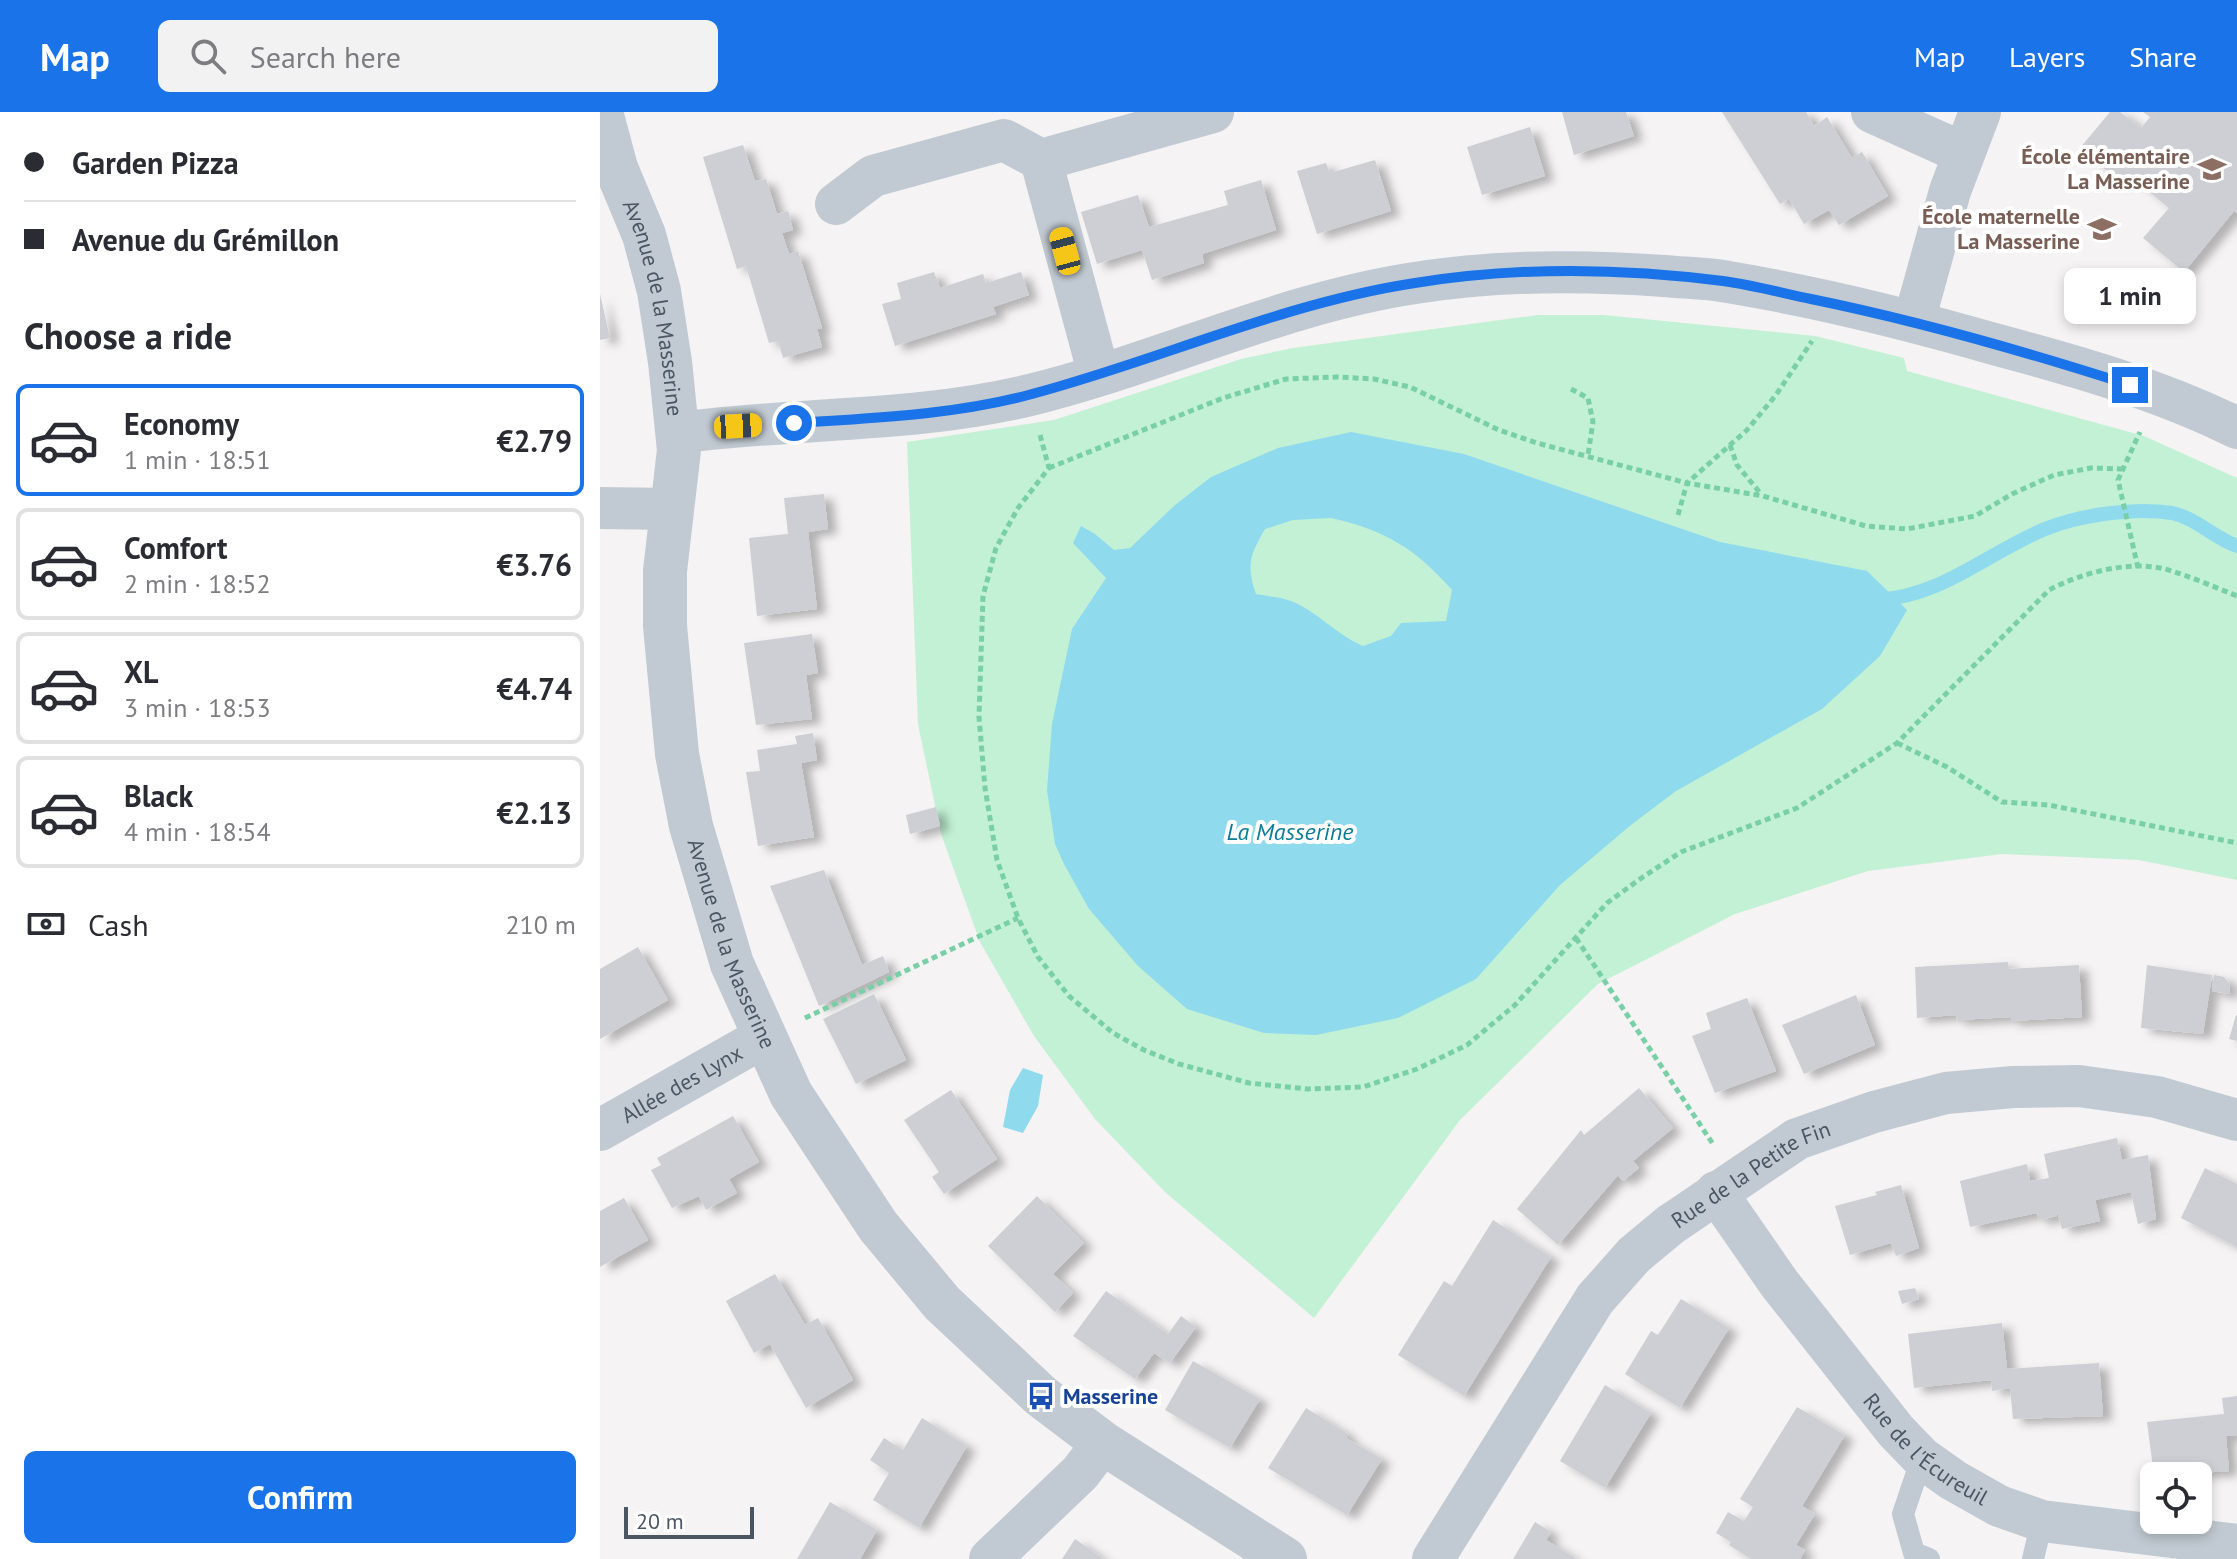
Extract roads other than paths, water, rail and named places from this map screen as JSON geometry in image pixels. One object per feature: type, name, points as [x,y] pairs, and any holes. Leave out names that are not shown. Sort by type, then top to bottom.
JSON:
[{"type":"street","name":"Avenue de la Masserine","points":[[601,112],[616,168],[644,235],[659,291],[678,433],[679,450],[665,571],[665,626],[677,754],[691,826],[732,964],[764,1037],[791,1094],[827,1152],[878,1226],[942,1303],[1041,1396],[1103,1443],[1285,1559]]},
{"type":"street","points":[[836,204],[873,176],[1004,140],[1041,160],[1213,112]]},
{"type":"street","points":[[1872,112],[1963,153]]},
{"type":"street","points":[[1914,321],[1950,191],[1980,112]]},
{"type":"street","points":[[1041,160],[1099,375]]},
{"type":"street","points":[[678,433],[721,427],[923,414],[1028,395],[1312,305],[1414,283],[1505,273],[1609,272],[1725,281],[1914,321],[2047,358],[2157,394],[2237,428]]},
{"type":"street","points":[[600,508],[671,509]]},
{"type":"street","name":"Allée des Lynx","points":[[600,1130],[764,1037]]},
{"type":"street","name":"Rue de la Petite Fin","points":[[1433,1559],[1595,1299],[1634,1255],[1726,1185],[1797,1139],[1874,1112],[1946,1093],[2013,1087],[2079,1086],[2157,1097],[2237,1120]]},
{"type":"street","name":"Rue de l'Écureuil","points":[[1726,1185],[1779,1283],[1896,1431],[1922,1458],[1999,1506],[2038,1540],[2237,1545]]},
{"type":"street","points":[[990,1559],[1080,1473],[1103,1443]]},
{"type":"lane","points":[[1922,1458],[1903,1514],[1914,1553],[1929,1559]]},
{"type":"water","name":"La Masserine","points":[[1351,432],[1464,454],[1720,542],[1867,571],[1907,610],[1880,656],[1822,709],[1676,791],[1631,825],[1560,885],[1476,979],[1398,1018],[1316,1035],[1264,1033],[1187,1009],[1138,966],[1089,909],[1064,864],[1055,844],[1047,790],[1052,724],[1072,629],[1106,578],[1073,543],[1081,526],[1114,550],[1130,548],[1175,505],[1211,477],[1278,448]],"holes":[[[1331,518],[1398,543],[1439,576],[1452,590],[1446,621],[1401,623],[1391,636],[1363,646],[1298,604],[1256,594],[1251,560],[1265,529],[1293,520]]]},
{"type":"water","points":[[1023,1068],[1043,1075],[1038,1106],[1023,1133],[1003,1127],[1010,1090]]},
{"type":"waterway","points":[[1877,600],[1923,591],[2045,529],[2107,514],[2141,511],[2172,513],[2237,546]]},
{"type":"place","name":"École élémentaire La Masserine","points":[[2212,169]]},
{"type":"place","name":"École maternelle La Masserine","points":[[2102,229]]},
{"type":"place","name":"Masserine","points":[[1041,1396]]}]
